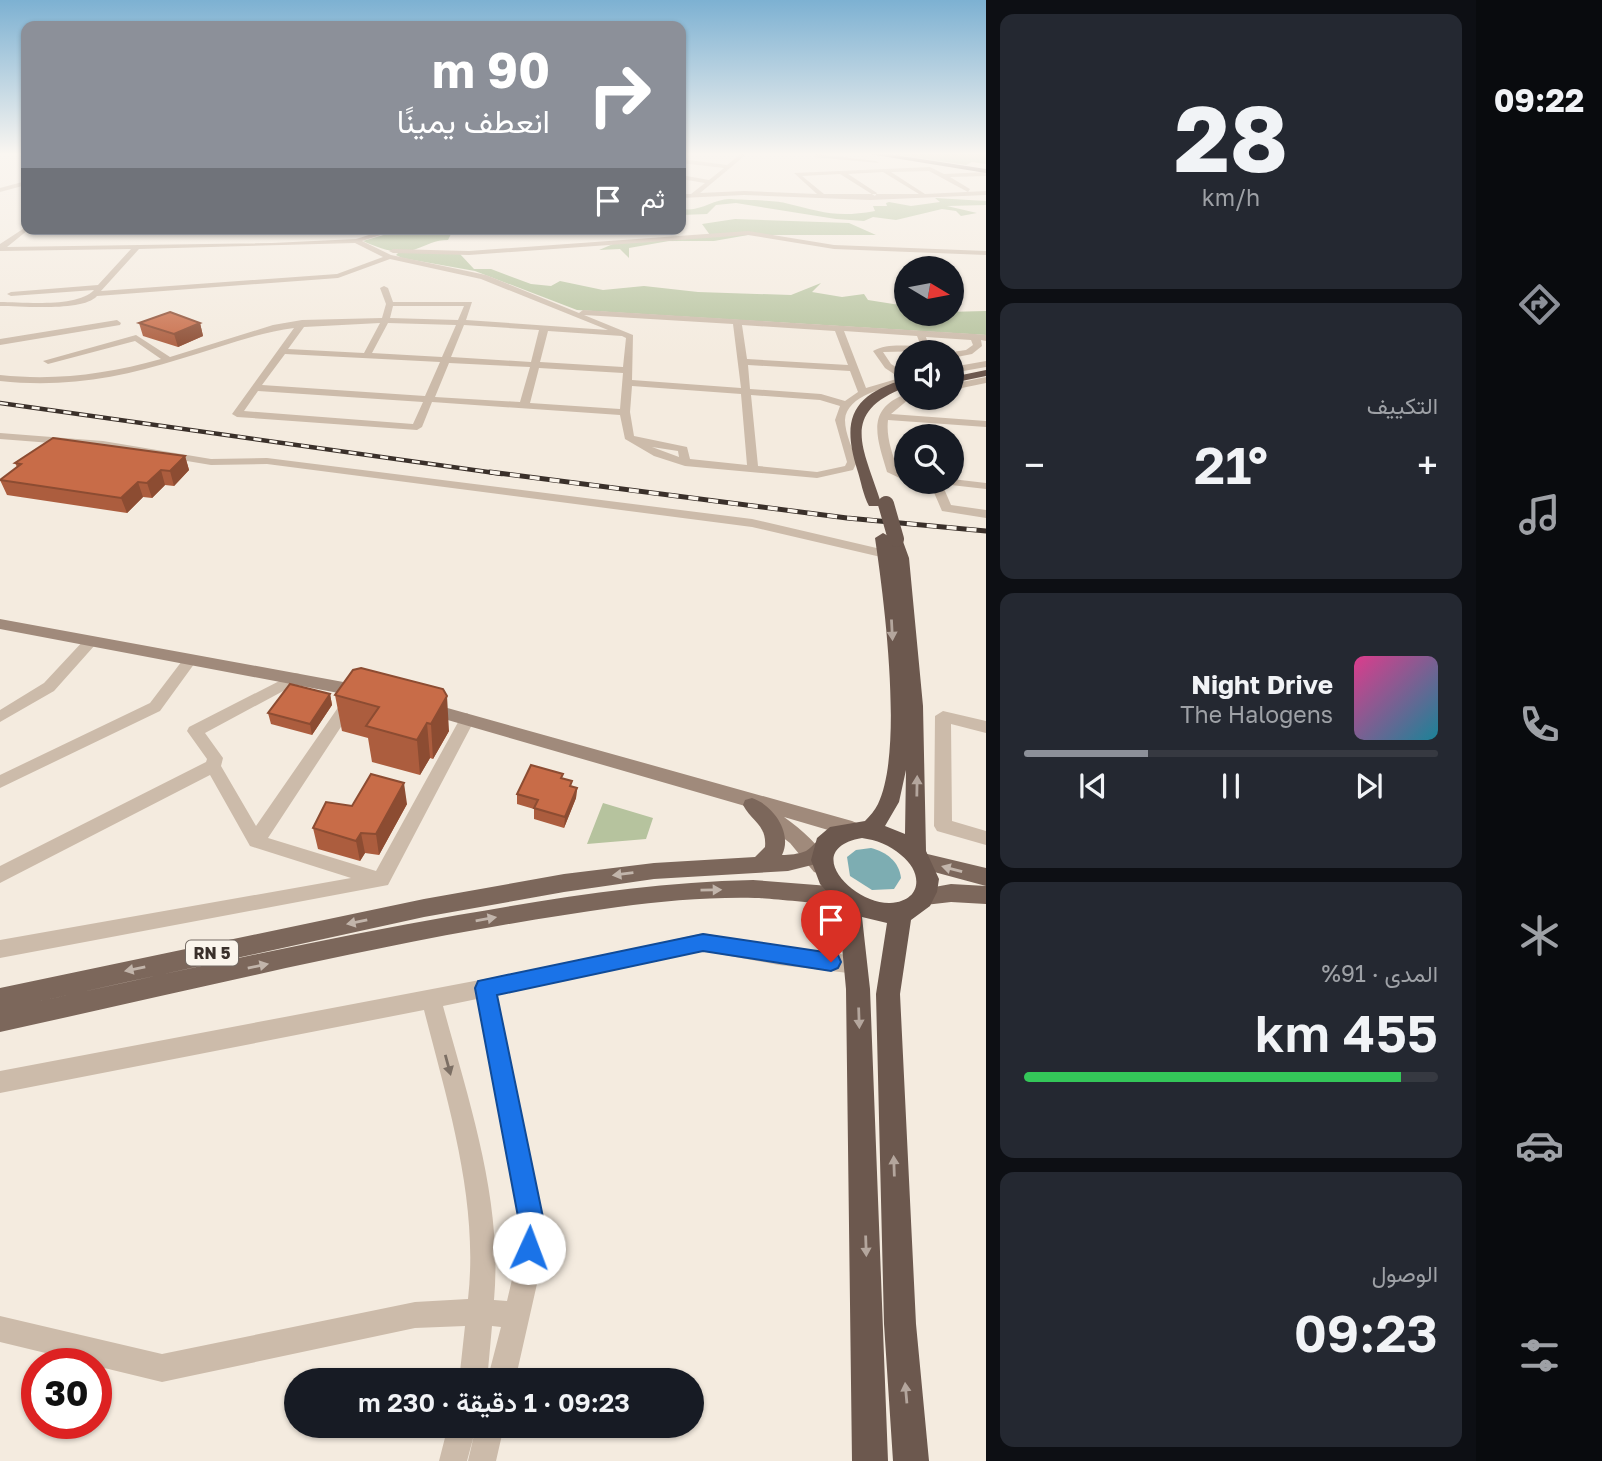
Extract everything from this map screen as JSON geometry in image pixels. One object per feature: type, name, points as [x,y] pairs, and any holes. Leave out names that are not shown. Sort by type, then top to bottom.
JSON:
[{"type":"highway","points":[[964,371],[986,368]]},
{"type":"highway","points":[[964,376],[986,368]]},
{"type":"highway","points":[[880,503],[866,471],[854,424],[859,410],[877,393],[894,385]]},
{"type":"highway","points":[[894,396],[877,404],[867,419],[868,441],[891,547],[914,688],[917,857],[928,885],[925,896],[919,904],[901,913],[875,912],[846,899],[832,887],[819,856],[835,834],[862,829],[895,839],[917,857]]},
{"type":"highway","points":[[862,829],[888,805],[898,750],[891,547]]},
{"type":"highway","points":[[846,899],[857,965],[870,1461]]},
{"type":"highway","points":[[901,913],[888,994],[900,1324],[911,1461]]},
{"type":"main road","points":[[0,624],[379,695]]},
{"type":"main road","points":[[404,701],[718,791],[862,829]]},
{"type":"main road","points":[[718,791],[752,805],[819,856]]},
{"type":"main road","points":[[752,805],[766,816],[776,834],[775,849],[759,865]]},
{"type":"main road","name":"RN 5","points":[[0,999],[410,911],[551,885],[632,873],[788,863],[819,856]]},
{"type":"main road","points":[[917,857],[986,877]]},
{"type":"main road","name":"RN 5","points":[[0,1021],[419,931],[627,895],[732,889],[815,892],[846,899]]},
{"type":"main road","points":[[925,896],[951,893],[986,895]]},
{"type":"street","points":[[1,247],[21,233]]},
{"type":"street","points":[[380,252],[469,253],[748,233],[834,247],[986,253]]},
{"type":"street","points":[[1,247],[281,244],[356,241],[376,235]]},
{"type":"street","points":[[1,247],[281,244],[290,236]]},
{"type":"street","points":[[356,241],[389,257],[476,275],[574,312],[630,337],[625,412],[627,430],[634,440],[679,447],[683,449],[685,463],[817,475],[849,468],[866,471]]},
{"type":"street","points":[[96,295],[137,247]]},
{"type":"street","points":[[0,304],[71,304],[96,295],[338,276],[389,257]]},
{"type":"street","points":[[0,295],[103,287]]},
{"type":"street","points":[[367,355],[385,321],[390,304],[384,292],[434,293]]},
{"type":"street","points":[[257,388],[418,427],[467,303],[390,304]]},
{"type":"street","points":[[574,312],[981,338],[978,346],[964,353]]},
{"type":"street","points":[[0,378],[36,383],[90,380],[273,328],[302,323],[385,321],[624,334]]},
{"type":"street","points":[[737,321],[753,469]]},
{"type":"street","points":[[0,342],[48,332],[117,323]]},
{"type":"street","points":[[302,323],[237,414],[430,399],[625,412]]},
{"type":"street","points":[[838,328],[863,393]]},
{"type":"street","points":[[525,404],[544,329]]},
{"type":"street","points":[[48,332],[57,339]]},
{"type":"street","points":[[894,371],[888,366],[879,350],[928,349],[920,334]]},
{"type":"street","points":[[48,361],[136,338],[167,359]]},
{"type":"street","points":[[66,346],[76,353]]},
{"type":"street","points":[[102,346],[116,357]]},
{"type":"street","points":[[284,351],[627,370]]},
{"type":"street","points":[[743,362],[853,368]]},
{"type":"street","points":[[888,366],[894,365]]},
{"type":"street","points":[[964,385],[986,380]]},
{"type":"street","points":[[627,383],[821,397],[847,405]]},
{"type":"street","points":[[849,468],[852,462],[840,419],[847,405],[863,393],[894,384]]},
{"type":"street","points":[[894,403],[882,416],[881,425],[894,472]]},
{"type":"street","points":[[882,416],[986,424]]},
{"type":"street","points":[[0,436],[103,444],[211,462],[267,461],[701,517],[891,547]]},
{"type":"street","points":[[964,483],[986,486]]},
{"type":"street","points":[[940,494],[946,508],[986,514]]},
{"type":"street","points":[[0,717],[20,707],[48,687],[90,642]]},
{"type":"street","points":[[0,782],[155,707],[190,660]]},
{"type":"street","points":[[295,678],[195,730],[215,758],[213,766],[256,841],[381,880]]},
{"type":"street","points":[[256,841],[358,690]]},
{"type":"street","points":[[0,703],[20,707]]},
{"type":"street","points":[[939,827],[943,716],[986,727]]},
{"type":"street","points":[[381,880],[467,719]]},
{"type":"street","points":[[0,875],[213,766]]},
{"type":"street","points":[[917,822],[918,827],[939,827],[986,838]]},
{"type":"street","points":[[0,949],[381,880]]},
{"type":"street","points":[[0,1082],[431,999],[703,942],[779,956],[857,965]]},
{"type":"street","points":[[485,988],[531,1222],[526,1275],[504,1368]]},
{"type":"street","points":[[431,999],[472,1153],[485,1263],[474,1368]]},
{"type":"street","points":[[0,1329],[162,1368],[415,1315],[480,1312],[517,1315]]},
{"type":"street","points":[[453,1461],[459,1438]]},
{"type":"street","points":[[482,1461],[487,1438]]},
{"type":"green space","points":[[721,221],[849,223],[876,235],[748,235],[714,241],[669,241],[629,248],[629,258],[620,249],[599,250],[620,241],[710,235],[702,224]]},
{"type":"green space","points":[[384,235],[450,235],[448,240],[403,252],[363,241]]},
{"type":"green space","points":[[399,252],[460,254],[474,269],[491,269],[531,284],[551,286],[560,281],[603,290],[644,286],[698,292],[791,295],[821,283],[812,292],[842,297],[864,294],[868,300],[894,304],[894,326],[964,326],[964,312],[986,311],[986,335],[577,310],[475,271],[396,255]]},
{"type":"green space","points":[[603,803],[653,818],[646,839],[587,844]]},
{"type":"water","points":[[871,848],[887,855],[898,867],[901,878],[894,889],[872,890],[850,876],[847,857],[856,850]]},
{"type":"building","points":[[170,312],[200,323],[174,334],[139,323]]},
{"type":"building","points":[[53,438],[185,456],[170,471],[161,470],[147,483],[138,482],[121,498],[0,480],[21,464],[15,463]]},
{"type":"building","points":[[361,668],[443,689],[447,696],[431,724],[427,723],[417,740],[366,726],[379,707],[335,695],[353,670]]},
{"type":"building","points":[[290,684],[330,694],[310,724],[268,713]]},
{"type":"building","points":[[531,765],[563,774],[561,778],[572,781],[570,786],[577,788],[565,817],[534,808],[538,800],[517,794]]},
{"type":"building","points":[[371,774],[404,783],[376,834],[361,833],[356,841],[313,828],[326,802],[352,806]]},
{"type":"railway","points":[[0,403],[502,474]]},
{"type":"railway","points":[[490,472],[847,518],[986,531]]},
{"type":"route","points":[[529,1248],[531,1222],[485,988],[703,942],[831,962]]}]
